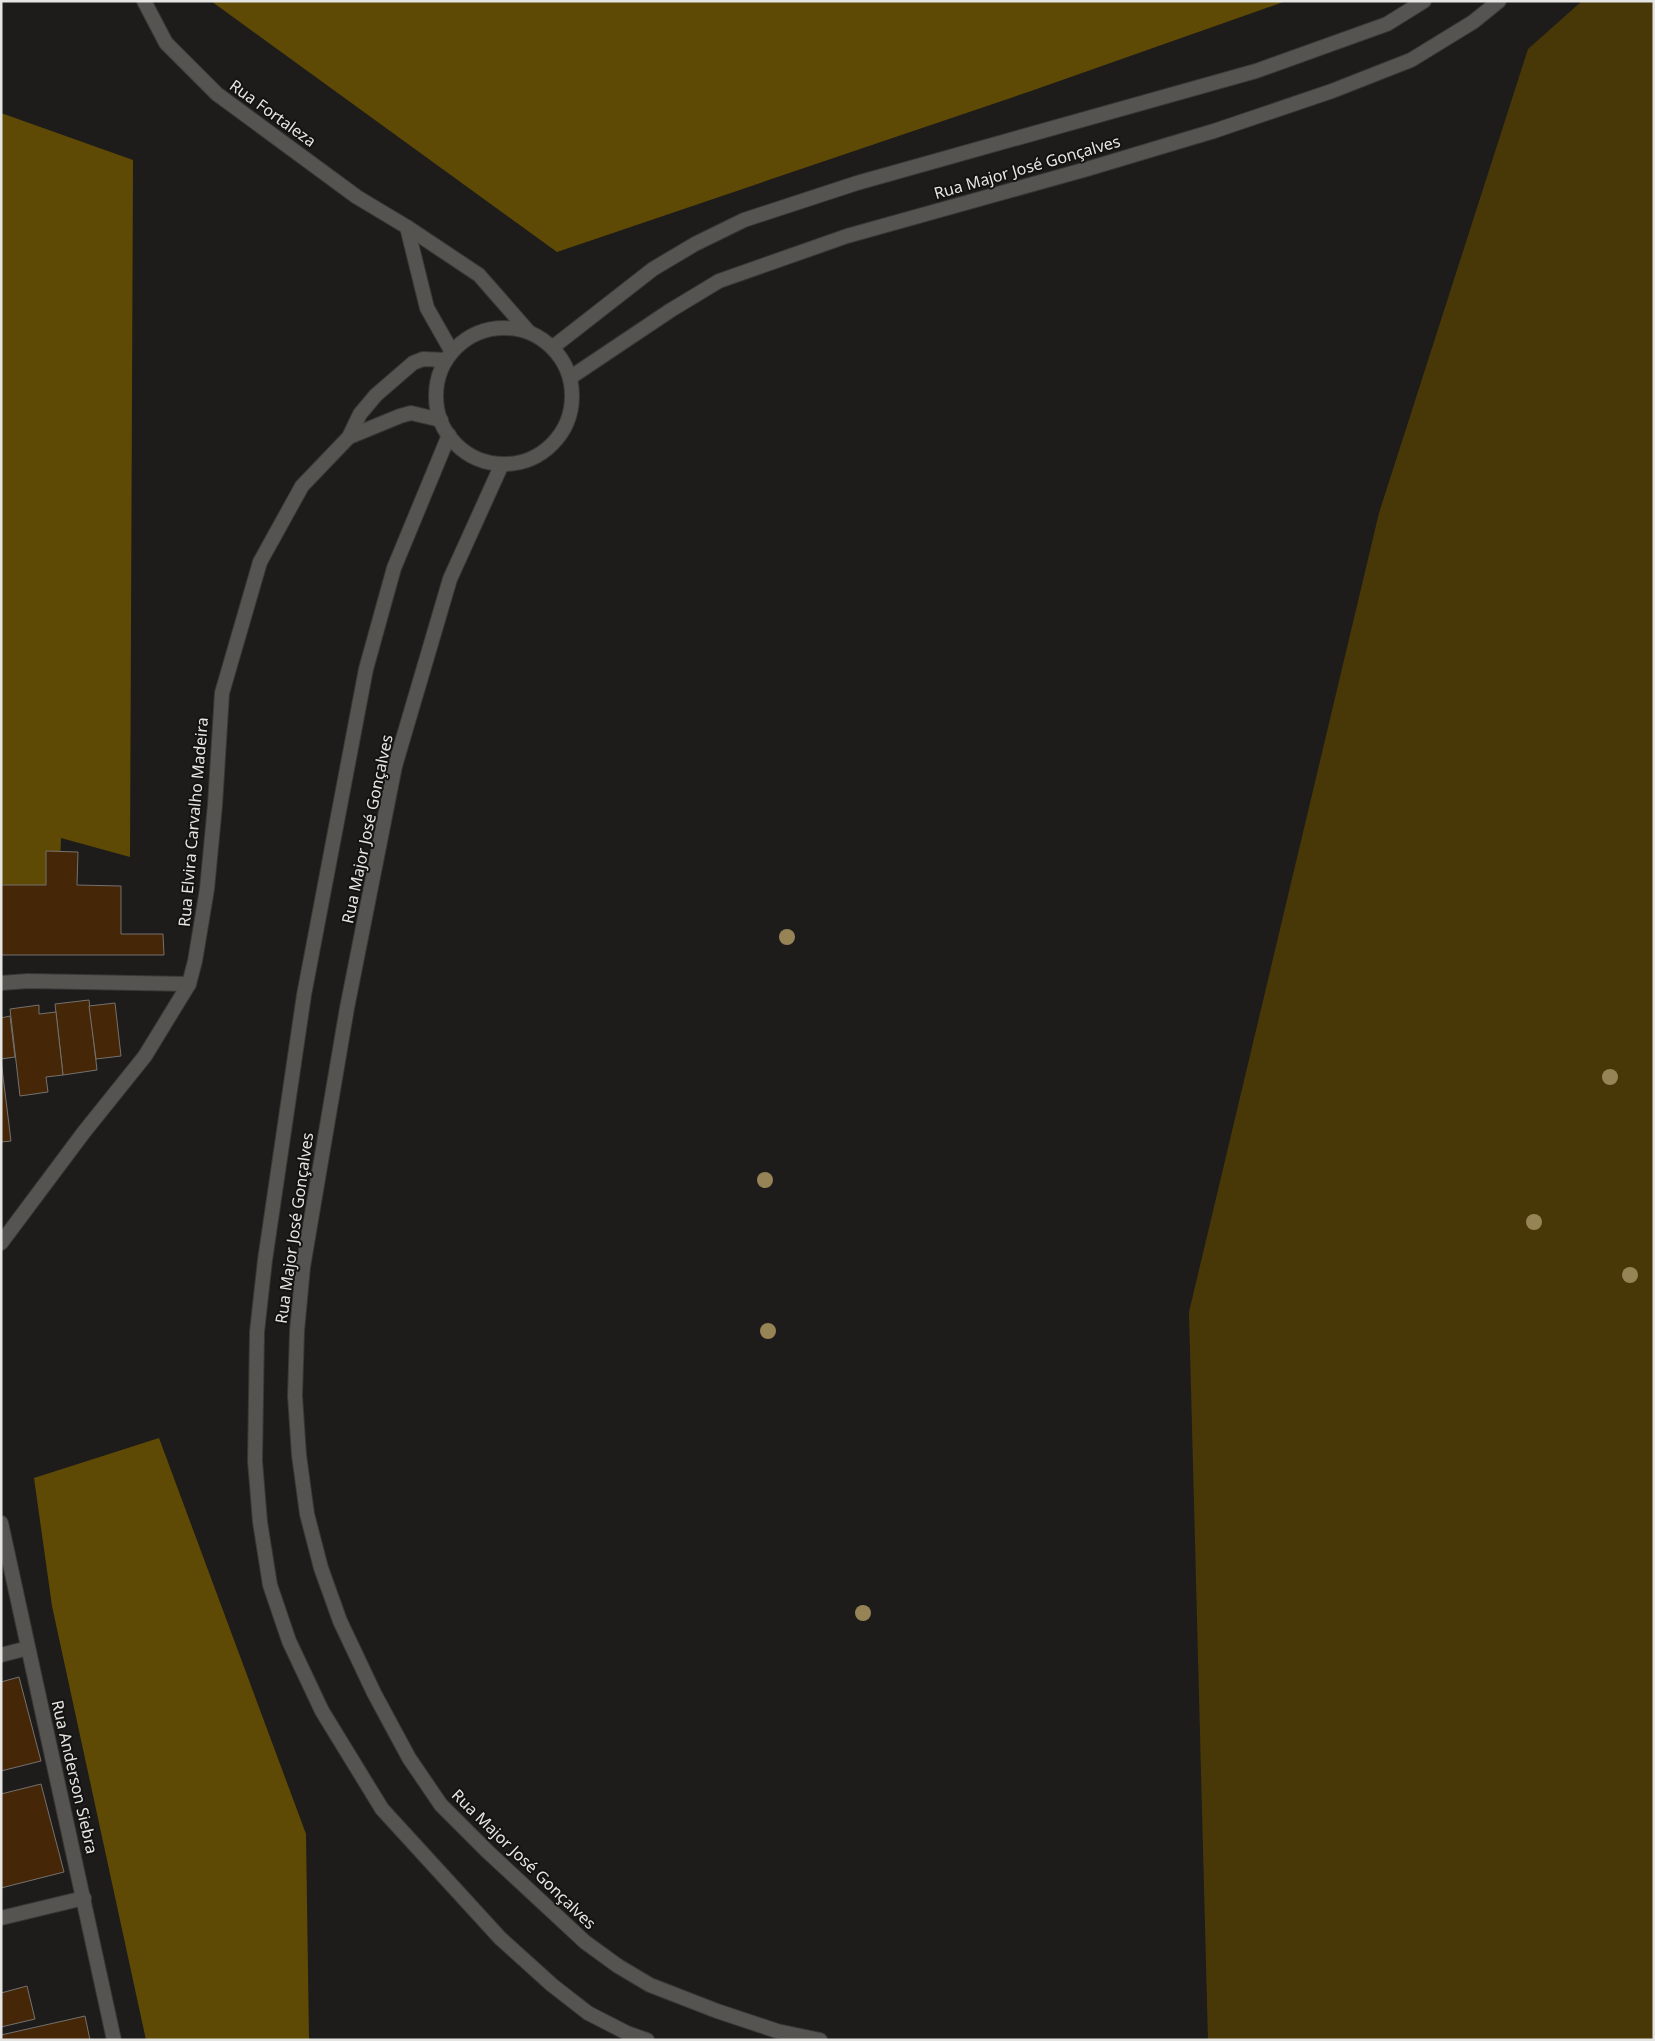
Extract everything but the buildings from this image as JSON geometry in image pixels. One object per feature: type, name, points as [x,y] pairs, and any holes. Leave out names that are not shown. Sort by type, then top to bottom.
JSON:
[{"type":"street","name":"Rua Fortaleza","points":[[144,1],[166,43],[217,94],[357,197],[407,227],[479,275],[528,331]]},
{"type":"street","name":"Rua Major José Gonçalves","points":[[552,346],[653,269],[694,244],[744,220],[791,203],[857,183],[1256,70],[1387,24],[1424,1]]},
{"type":"street","name":"Rua Major José Gonçalves","points":[[570,377],[671,310],[719,281],[847,236],[1087,169],[1214,131],[1332,91],[1411,60],[1473,22],[1499,1]]},
{"type":"street","points":[[407,227],[427,308],[449,356]]},
{"type":"street","points":[[500,327],[528,331],[552,346],[570,377],[573,398],[569,419],[558,438],[543,453],[524,462],[502,464],[482,461],[463,450],[449,436],[440,420],[436,400],[438,379],[449,356],[473,334],[500,327]]},
{"type":"street","name":"Rua Elvira Carvalho Madeira","points":[[1,1243],[84,1132],[145,1056],[189,984],[195,961],[207,889],[215,805],[222,693],[260,562],[302,486],[349,437],[360,414],[376,395],[413,363],[449,356]]},
{"type":"street","name":"Rua Elvira Carvalho Madeira","points":[[349,437],[412,413],[440,420]]},
{"type":"street","name":"Rua Major José Gonçalves","points":[[449,436],[394,568],[366,669],[304,995],[265,1260],[257,1332],[255,1461],[260,1522],[270,1585],[289,1641],[322,1711],[382,1809],[500,1938],[552,1985],[588,2013],[627,2033],[647,2040]]},
{"type":"street","name":"Rua Major José Gonçalves","points":[[502,464],[450,579],[398,757],[347,1008],[303,1267],[297,1331],[295,1396],[299,1455],[307,1514],[321,1568],[340,1621],[378,1701],[408,1758],[441,1805],[481,1846],[585,1942],[618,1966],[642,1980],[717,2011],[768,2028],[820,2040]]},
{"type":"street","points":[[1,983],[28,981],[189,984]]},
{"type":"street","name":"Rua Anderson Siebra","points":[[1,1523],[114,2040]]},
{"type":"street","points":[[1,1655],[28,1648]]},
{"type":"street","points":[[1,1918],[84,1898]]},
{"type":"shaded area","points":[[211,1],[1286,1],[1031,91],[557,252]]},
{"type":"shaded area","points":[[1582,1],[1654,1],[1654,2040],[1208,2040],[1189,1312],[1379,513],[1528,49]]},
{"type":"shaded area","points":[[1,113],[133,160],[130,857],[61,838],[59,894],[1,884]]},
{"type":"shaded area","points":[[159,1438],[306,1834],[309,2040],[146,2040],[52,1606],[34,1478]]}]
